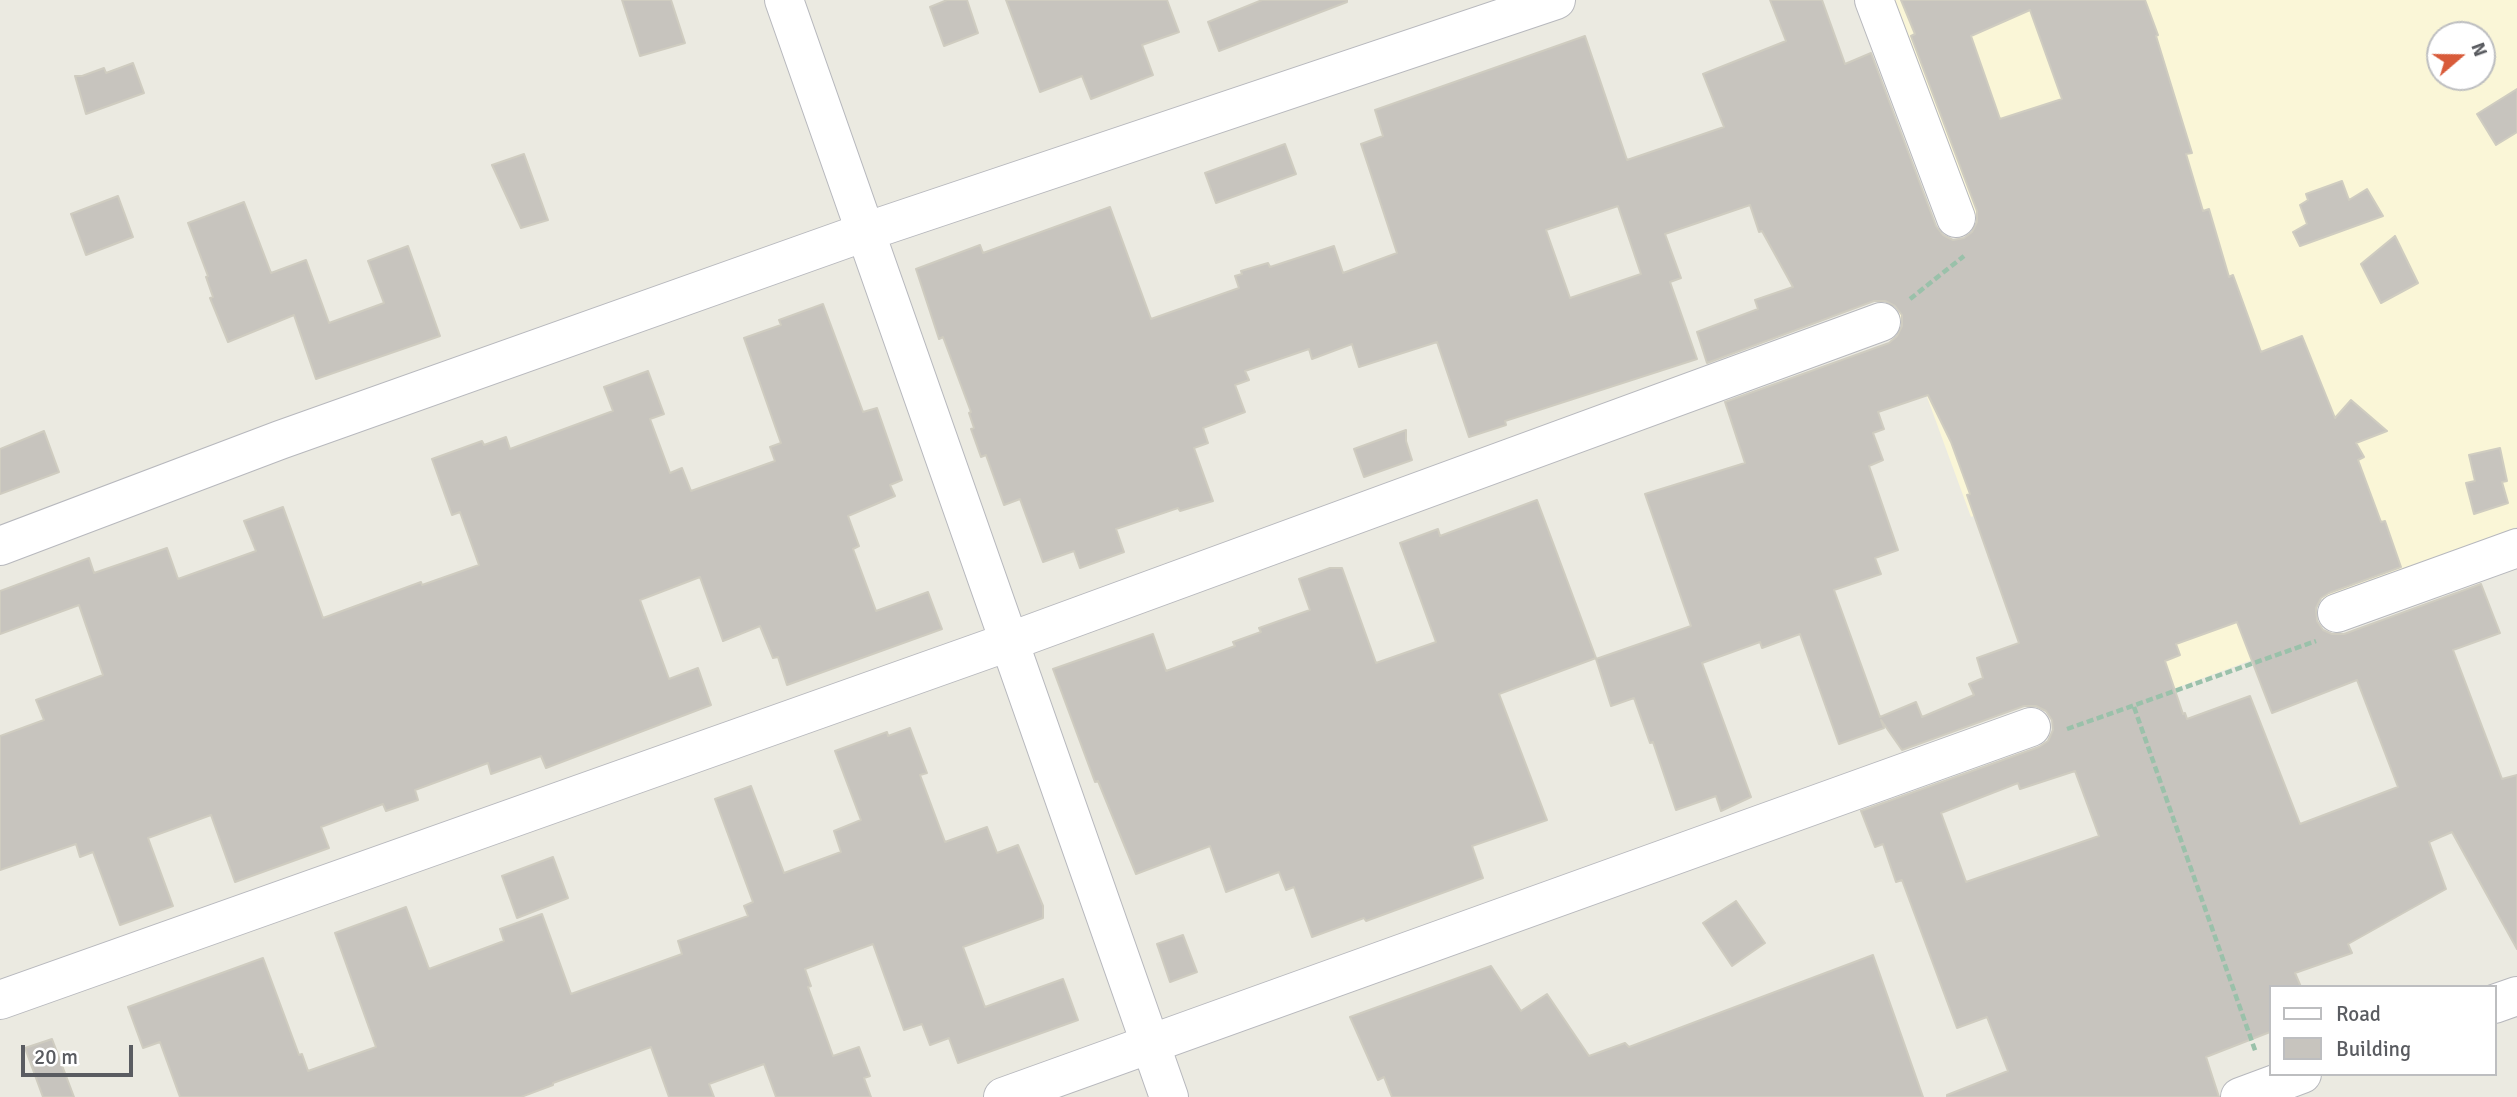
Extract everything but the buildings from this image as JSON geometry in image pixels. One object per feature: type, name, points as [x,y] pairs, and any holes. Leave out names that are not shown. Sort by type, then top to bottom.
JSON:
[{"type":"street","points":[[784,0],[1169,1097]]},
{"type":"street","points":[[0,546],[280,440],[865,232],[1556,0]]},
{"type":"street","points":[[1874,0],[1955,218]]},
{"type":"street","points":[[0,999],[1011,641],[1881,323]]},
{"type":"street","points":[[2337,613],[2517,548]]},
{"type":"street","points":[[1003,1097],[2031,727]]},
{"type":"street","points":[[2496,1003],[2517,996]]},
{"type":"path","points":[[1881,323],[1969,252],[1955,218]]},
{"type":"path","points":[[2031,727],[2071,730],[2315,643],[2337,613]]},
{"type":"path","points":[[2134,707],[2270,1089]]},
{"type":"shaded area","points":[[1891,0],[2517,0],[2517,527],[2308,604],[2317,636],[2078,724],[2005,504],[1971,517],[1897,315],[1980,254]]}]
